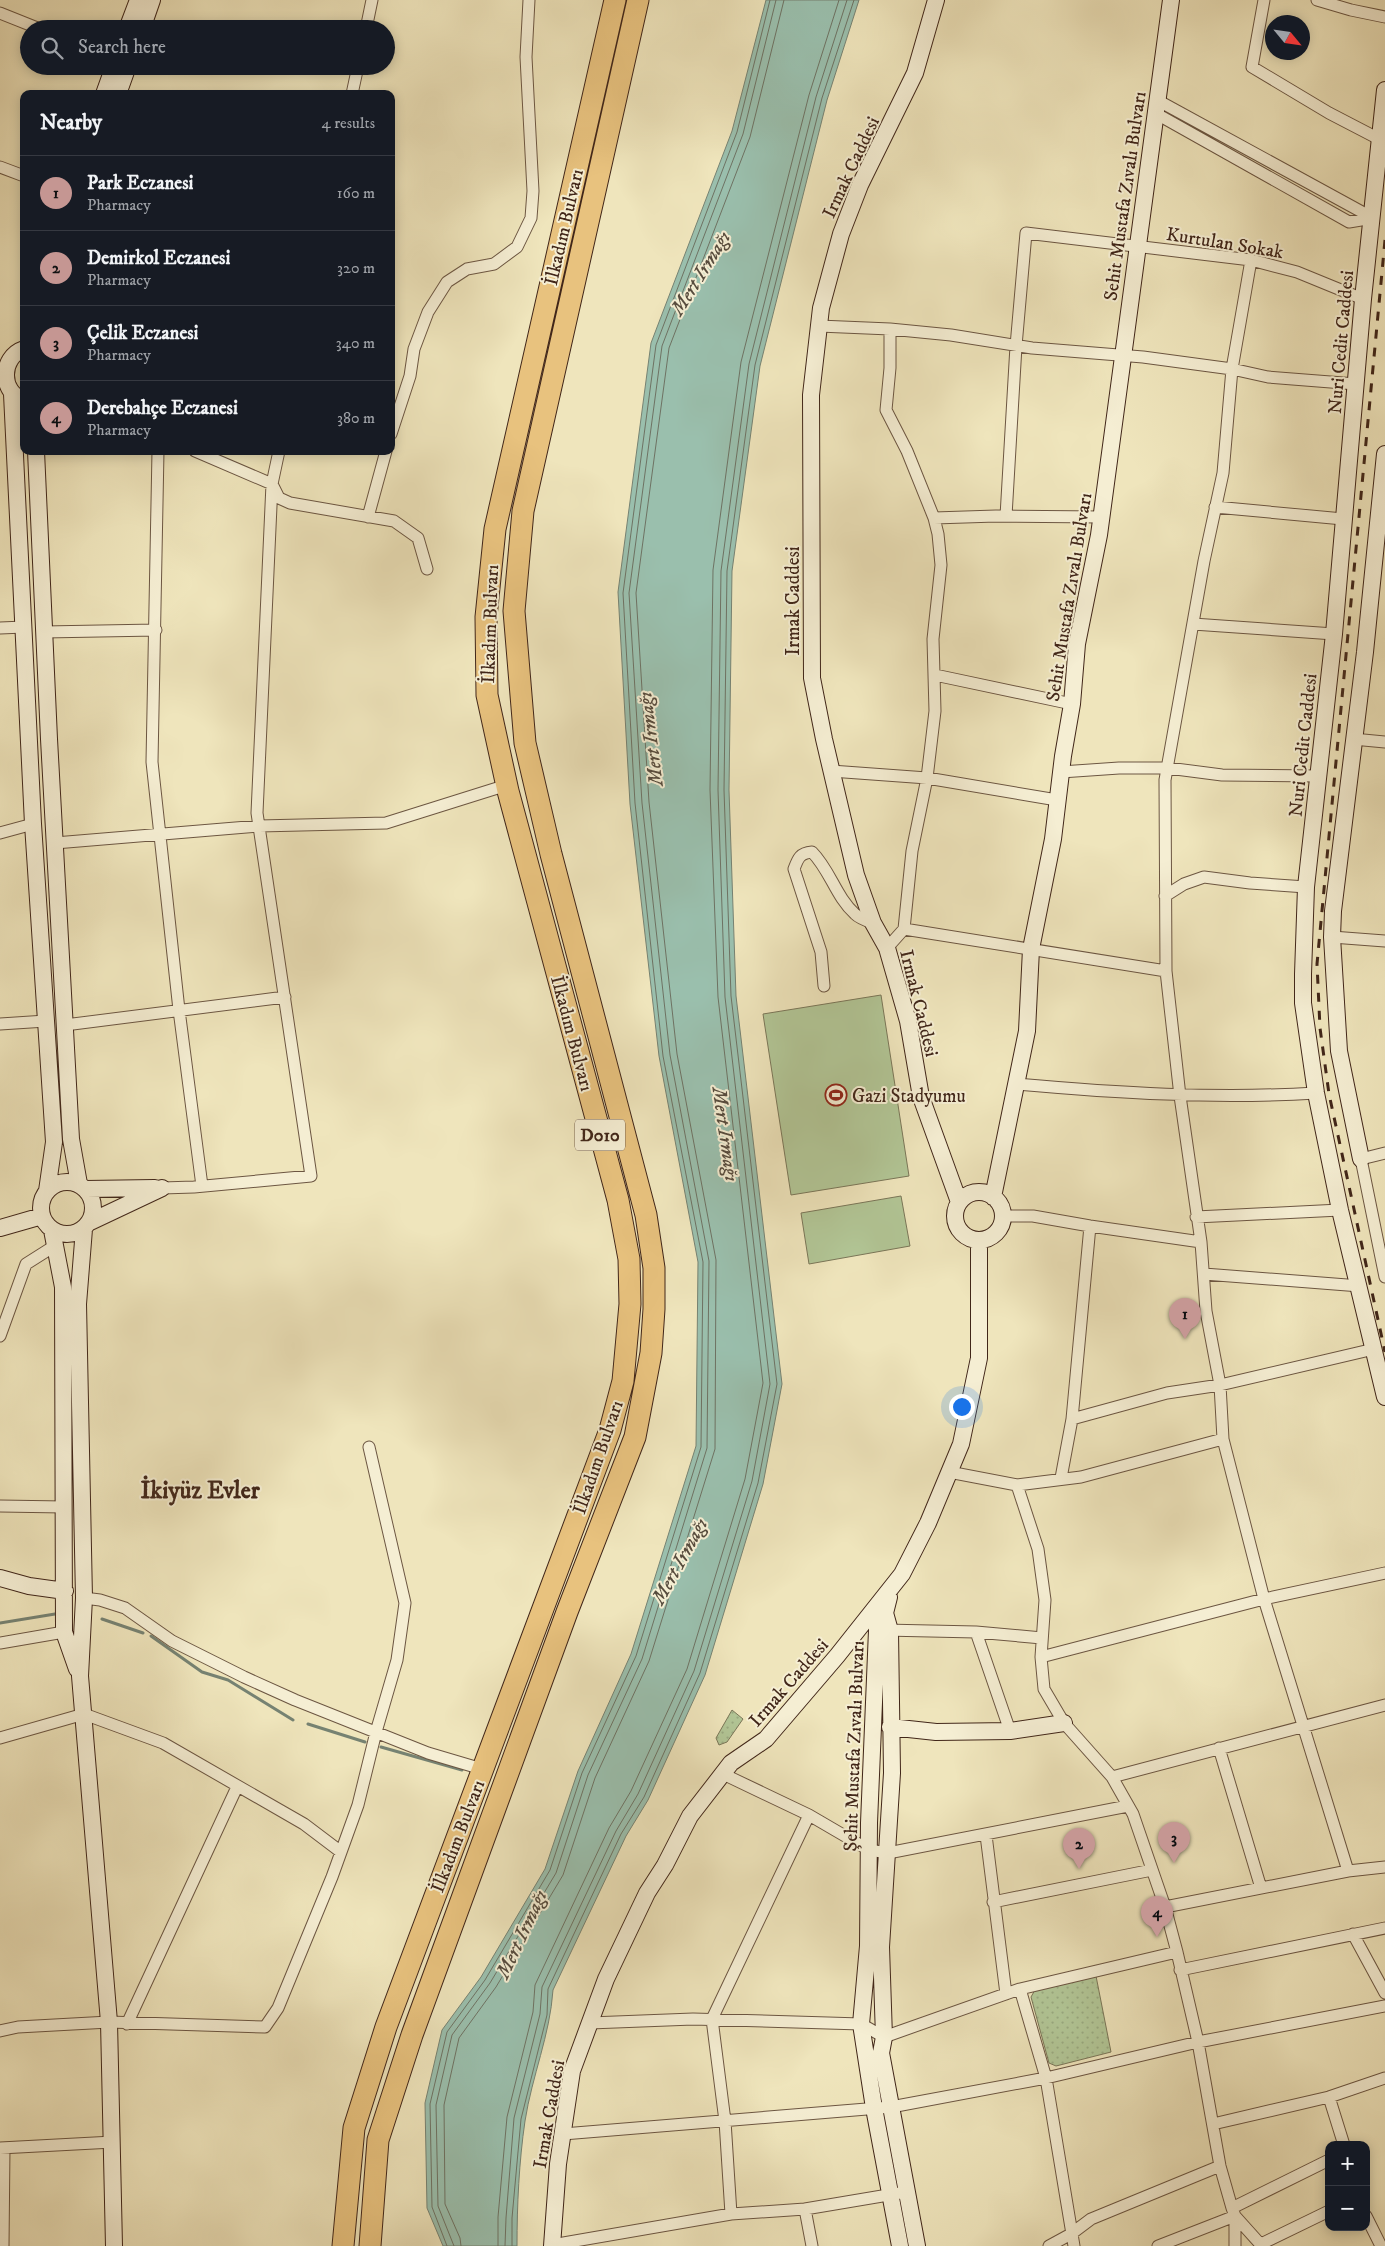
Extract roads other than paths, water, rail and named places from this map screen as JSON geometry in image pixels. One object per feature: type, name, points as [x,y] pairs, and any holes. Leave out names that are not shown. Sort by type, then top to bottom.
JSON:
[{"type":"highway","name":"İlkadım Bulvarı","points":[[342,2246],[354,2128],[386,2027],[610,1430],[622,1381],[630,1304],[629,1259],[618,1200],[507,786],[487,695],[486,617],[495,529],[615,0]]},
{"type":"highway","name":"İlkadım Bulvarı","points":[[370,2246],[378,2140],[415,2026],[567,1612],[634,1437],[651,1353],[654,1268],[646,1215],[551,854],[525,743],[514,611],[523,511],[638,0]]},
{"type":"street","points":[[130,20],[138,0]]},
{"type":"street","points":[[145,20],[152,0]]},
{"type":"street","points":[[368,20],[372,0]]},
{"type":"street","points":[[395,422],[410,376],[414,349],[428,312],[447,282],[467,269],[494,264],[517,247],[531,218],[533,191],[526,57],[529,0]]},
{"type":"street","name":"Irmak Caddesi","points":[[936,0],[915,73],[860,185],[842,234],[821,308],[811,396],[812,678],[831,771],[856,875],[873,923],[887,948],[908,1021],[921,1097],[959,1202]]},
{"type":"street","name":"Sehit Mustafa Zıvalı Bulvarı","points":[[993,1197],[1027,1031],[1031,949],[1053,839],[1072,704],[1077,644],[1101,517],[1171,0]]},
{"type":"street","points":[[1264,0],[1252,67],[1328,113],[1381,140]]},
{"type":"street","points":[[1317,0],[1385,17]]},
{"type":"street","points":[[0,12],[20,20]]},
{"type":"street","points":[[105,90],[111,75]]},
{"type":"street","points":[[119,90],[125,75]]},
{"type":"street","points":[[353,90],[356,75]]},
{"type":"street","name":"Nuri Cedit Caddesi","points":[[1385,90],[1381,140],[1379,220],[1363,299],[1334,634],[1306,887],[1302,974],[1303,1003],[1316,1093],[1340,1210],[1360,1286],[1385,1397]]},
{"type":"street","points":[[1156,106],[1379,220]]},
{"type":"street","points":[[0,167],[20,174]]},
{"type":"street","name":"Kurtulan Sokak","points":[[1016,346],[1026,233],[1251,260],[1297,272],[1363,299]]},
{"type":"street","points":[[1251,260],[1232,369],[1223,473],[1193,624],[1166,780],[1166,971],[1180,1096],[1201,1242],[1206,1311],[1220,1385],[1223,1439],[1264,1599],[1348,1872]]},
{"type":"street","points":[[819,326],[890,329],[951,335],[1016,346],[1232,369],[1268,377],[1356,384]]},
{"type":"street","points":[[887,948],[904,929],[912,851],[927,778],[936,711],[934,638],[941,565],[938,534],[934,518],[907,451],[886,410],[890,368],[890,329]]},
{"type":"street","points":[[1006,516],[1016,346]]},
{"type":"street","points":[[15,350],[3,372],[11,392],[33,824],[54,1142],[47,1191],[42,1199],[42,1216],[54,1238],[63,1287],[64,1632],[80,1676]]},
{"type":"street","points":[[1385,454],[1365,652],[1333,911],[1332,937],[1338,1051],[1385,1277]]},
{"type":"street","points":[[36,455],[71,1139],[82,1187],[93,1205],[87,1225],[78,1304],[84,1598],[80,1676],[109,2022],[114,2246]]},
{"type":"street","points":[[158,455],[152,762],[179,1010],[202,1186]]},
{"type":"street","points":[[204,455],[272,484],[279,498],[290,503],[394,521],[418,538],[427,569]]},
{"type":"street","points":[[47,1191],[62,1182],[82,1187],[162,1188],[311,1176],[257,813],[272,484],[278,455]]},
{"type":"street","points":[[368,517],[385,455]]},
{"type":"street","points":[[1215,507],[1343,519]]},
{"type":"street","points":[[934,518],[1006,516],[1101,517]]},
{"type":"street","points":[[1193,624],[1334,634]]},
{"type":"street","points":[[0,628],[24,627]]},
{"type":"street","points":[[44,632],[156,630]]},
{"type":"street","points":[[936,675],[1072,704]]},
{"type":"street","points":[[1353,739],[1385,742]]},
{"type":"street","points":[[1061,772],[1119,768],[1168,768],[1222,775],[1318,776]]},
{"type":"street","points":[[831,771],[927,778],[1057,800]]},
{"type":"street","points":[[56,843],[259,826],[386,823],[507,786]]},
{"type":"street","points":[[0,833],[33,824]]},
{"type":"street","points":[[824,986],[821,952],[794,869],[797,859],[804,853],[812,852],[823,863],[835,888],[856,916],[873,923]]},
{"type":"street","points":[[1165,896],[1184,884],[1204,877],[1250,884],[1306,887]]},
{"type":"street","points":[[904,929],[1166,971]]},
{"type":"street","points":[[1332,937],[1385,941]]},
{"type":"street","points":[[65,1025],[285,997]]},
{"type":"street","points":[[0,1024],[46,1021]]},
{"type":"street","points":[[1016,1084],[1180,1096],[1250,1097],[1316,1093]]},
{"type":"street","points":[[1361,1159],[1385,1153]]},
{"type":"street","points":[[0,1336],[26,1264],[54,1238],[68,1235],[162,1188]]},
{"type":"street","points":[[978,1192],[993,1197],[998,1202],[1003,1216],[1002,1224],[993,1236],[971,1240],[959,1231],[954,1216],[959,1202],[964,1197],[978,1192]]},
{"type":"street","points":[[1196,1217],[1340,1210]]},
{"type":"street","points":[[0,1228],[42,1216]]},
{"type":"street","points":[[1003,1216],[1033,1216],[1201,1242]]},
{"type":"street","points":[[1061,1478],[1072,1419],[1090,1226]]},
{"type":"street","name":"Irmak Caddesi","points":[[552,2245],[563,2134],[572,2071],[606,1979],[647,1893],[665,1865],[690,1816],[731,1763],[766,1740],[838,1656],[902,1574],[928,1523],[961,1444],[979,1358],[978,1240]]},
{"type":"street","points":[[1204,1274],[1360,1286]]},
{"type":"street","points":[[1072,1419],[1167,1393],[1220,1385],[1374,1349]]},
{"type":"street","points":[[949,1472],[1017,1485],[1081,1477],[1223,1439]]},
{"type":"street","points":[[0,2031],[18,2027],[109,2022],[265,2028],[278,2008],[358,1805],[376,1732],[397,1660],[405,1603],[369,1447]]},
{"type":"street","points":[[1017,1485],[1038,1549],[1045,1600],[1041,1656],[1044,1689],[1064,1723],[1112,1777],[1128,1806],[1165,1907],[1198,2042],[1220,2166],[1234,2212],[1235,2246]]},
{"type":"street","points":[[0,1506],[64,1506]]},
{"type":"street","points":[[1041,1656],[1264,1599],[1385,1572]]},
{"type":"street","points":[[0,1578],[29,1586],[65,1591]]},
{"type":"street","name":"Şehit Mustafa Zıvalı Bulvarı","points":[[890,1590],[885,1613],[869,1850],[868,1946],[861,2024],[874,2108],[899,2194],[917,2246]]},
{"type":"street","points":[[84,1598],[100,1600],[125,1608],[172,1641],[244,1677],[428,1753],[482,1769]]},
{"type":"street","points":[[884,1630],[976,1632],[1042,1638]]},
{"type":"street","name":"Şehit Mustafa Zıvalı Bulvarı","points":[[884,1630],[892,1773],[881,1947],[884,2037],[881,2053],[891,2107],[899,2194],[900,2246]]},
{"type":"street","points":[[0,1643],[64,1632]]},
{"type":"street","points":[[976,1632],[1010,1731]]},
{"type":"street","points":[[1112,1777],[1303,1725],[1385,1705]]},
{"type":"street","points":[[0,1738],[84,1714],[162,1743],[304,1824],[341,1852]]},
{"type":"street","points":[[890,1726],[936,1732],[1010,1731],[1064,1723]]},
{"type":"street","points":[[1219,1748],[1261,1888]]},
{"type":"street","points":[[722,1774],[809,1815],[869,1850],[888,1853],[1128,1806]]},
{"type":"street","points":[[127,2024],[238,1787]]},
{"type":"street","points":[[731,2214],[725,2121],[712,2019],[809,1815]]},
{"type":"street","points":[[986,1835],[1006,1994]]},
{"type":"street","points":[[1165,1907],[1348,1872],[1385,1867]]},
{"type":"street","points":[[993,1902],[1152,1870]]},
{"type":"street","points":[[1180,1970],[1385,1928]]},
{"type":"street","points":[[1353,1934],[1385,1993]]},
{"type":"street","points":[[590,2023],[712,2019],[861,2024],[884,2037],[1020,1989],[1177,1952]]},
{"type":"street","points":[[1020,1989],[1046,2078],[1074,2246]]},
{"type":"street","points":[[563,2134],[891,2107],[1046,2078],[1198,2042],[1385,2006]]},
{"type":"street","points":[[1213,2124],[1329,2097],[1385,2078]]},
{"type":"street","points":[[1329,2097],[1343,2141]]},
{"type":"street","points":[[3,2246],[2,2148],[113,2142]]},
{"type":"street","points":[[1158,2246],[1234,2212],[1325,2162]]},
{"type":"street","points":[[1049,2246],[1071,2234],[1090,2219],[1220,2166]]},
{"type":"street","points":[[552,2245],[731,2214],[805,2209],[899,2194]]},
{"type":"street","points":[[805,2209],[812,2246]]},
{"type":"street","points":[[1234,2212],[1261,2245],[1325,2213]]},
{"type":"street","points":[[1370,2224],[1381,2246]]},
{"type":"water","name":"Mert Irmağı","points":[[766,0],[859,0],[827,100],[760,366],[732,571],[729,790],[736,996],[782,1384],[763,1484],[705,1675],[648,1800],[626,1836],[553,1990],[545,2039],[525,2121],[519,2183],[517,2246],[443,2246],[427,2208],[425,2103],[442,2030],[481,1977],[545,1869],[578,1771],[631,1654],[696,1446],[698,1262],[659,1056],[630,804],[618,592],[651,343],[732,131]]},
{"type":"waterway","points":[[0,1623],[55,1614]]},
{"type":"waterway","points":[[102,1619],[143,1633]]},
{"type":"waterway","points":[[151,1636],[202,1672],[228,1680],[293,1720]]},
{"type":"waterway","points":[[308,1724],[365,1742]]},
{"type":"waterway","points":[[381,1747],[462,1770]]},
{"type":"railway","points":[[1385,240],[1317,964],[1320,1028],[1329,1094],[1385,1352]]},
{"type":"place","name":"Gazi Stadyumu","points":[[836,1095]]},
{"type":"place","name":"Park Eczanesi","points":[[1185,1339]]},
{"type":"place","name":"Çelik Eczanesi","points":[[1174,1863]]},
{"type":"place","name":"Demirkol Eczanesi","points":[[1079,1869]]},
{"type":"place","name":"Derebahçe Eczanesi","points":[[1157,1937]]},
{"type":"district","name":"İkiyüz Evler","points":[[200,1490]]}]
